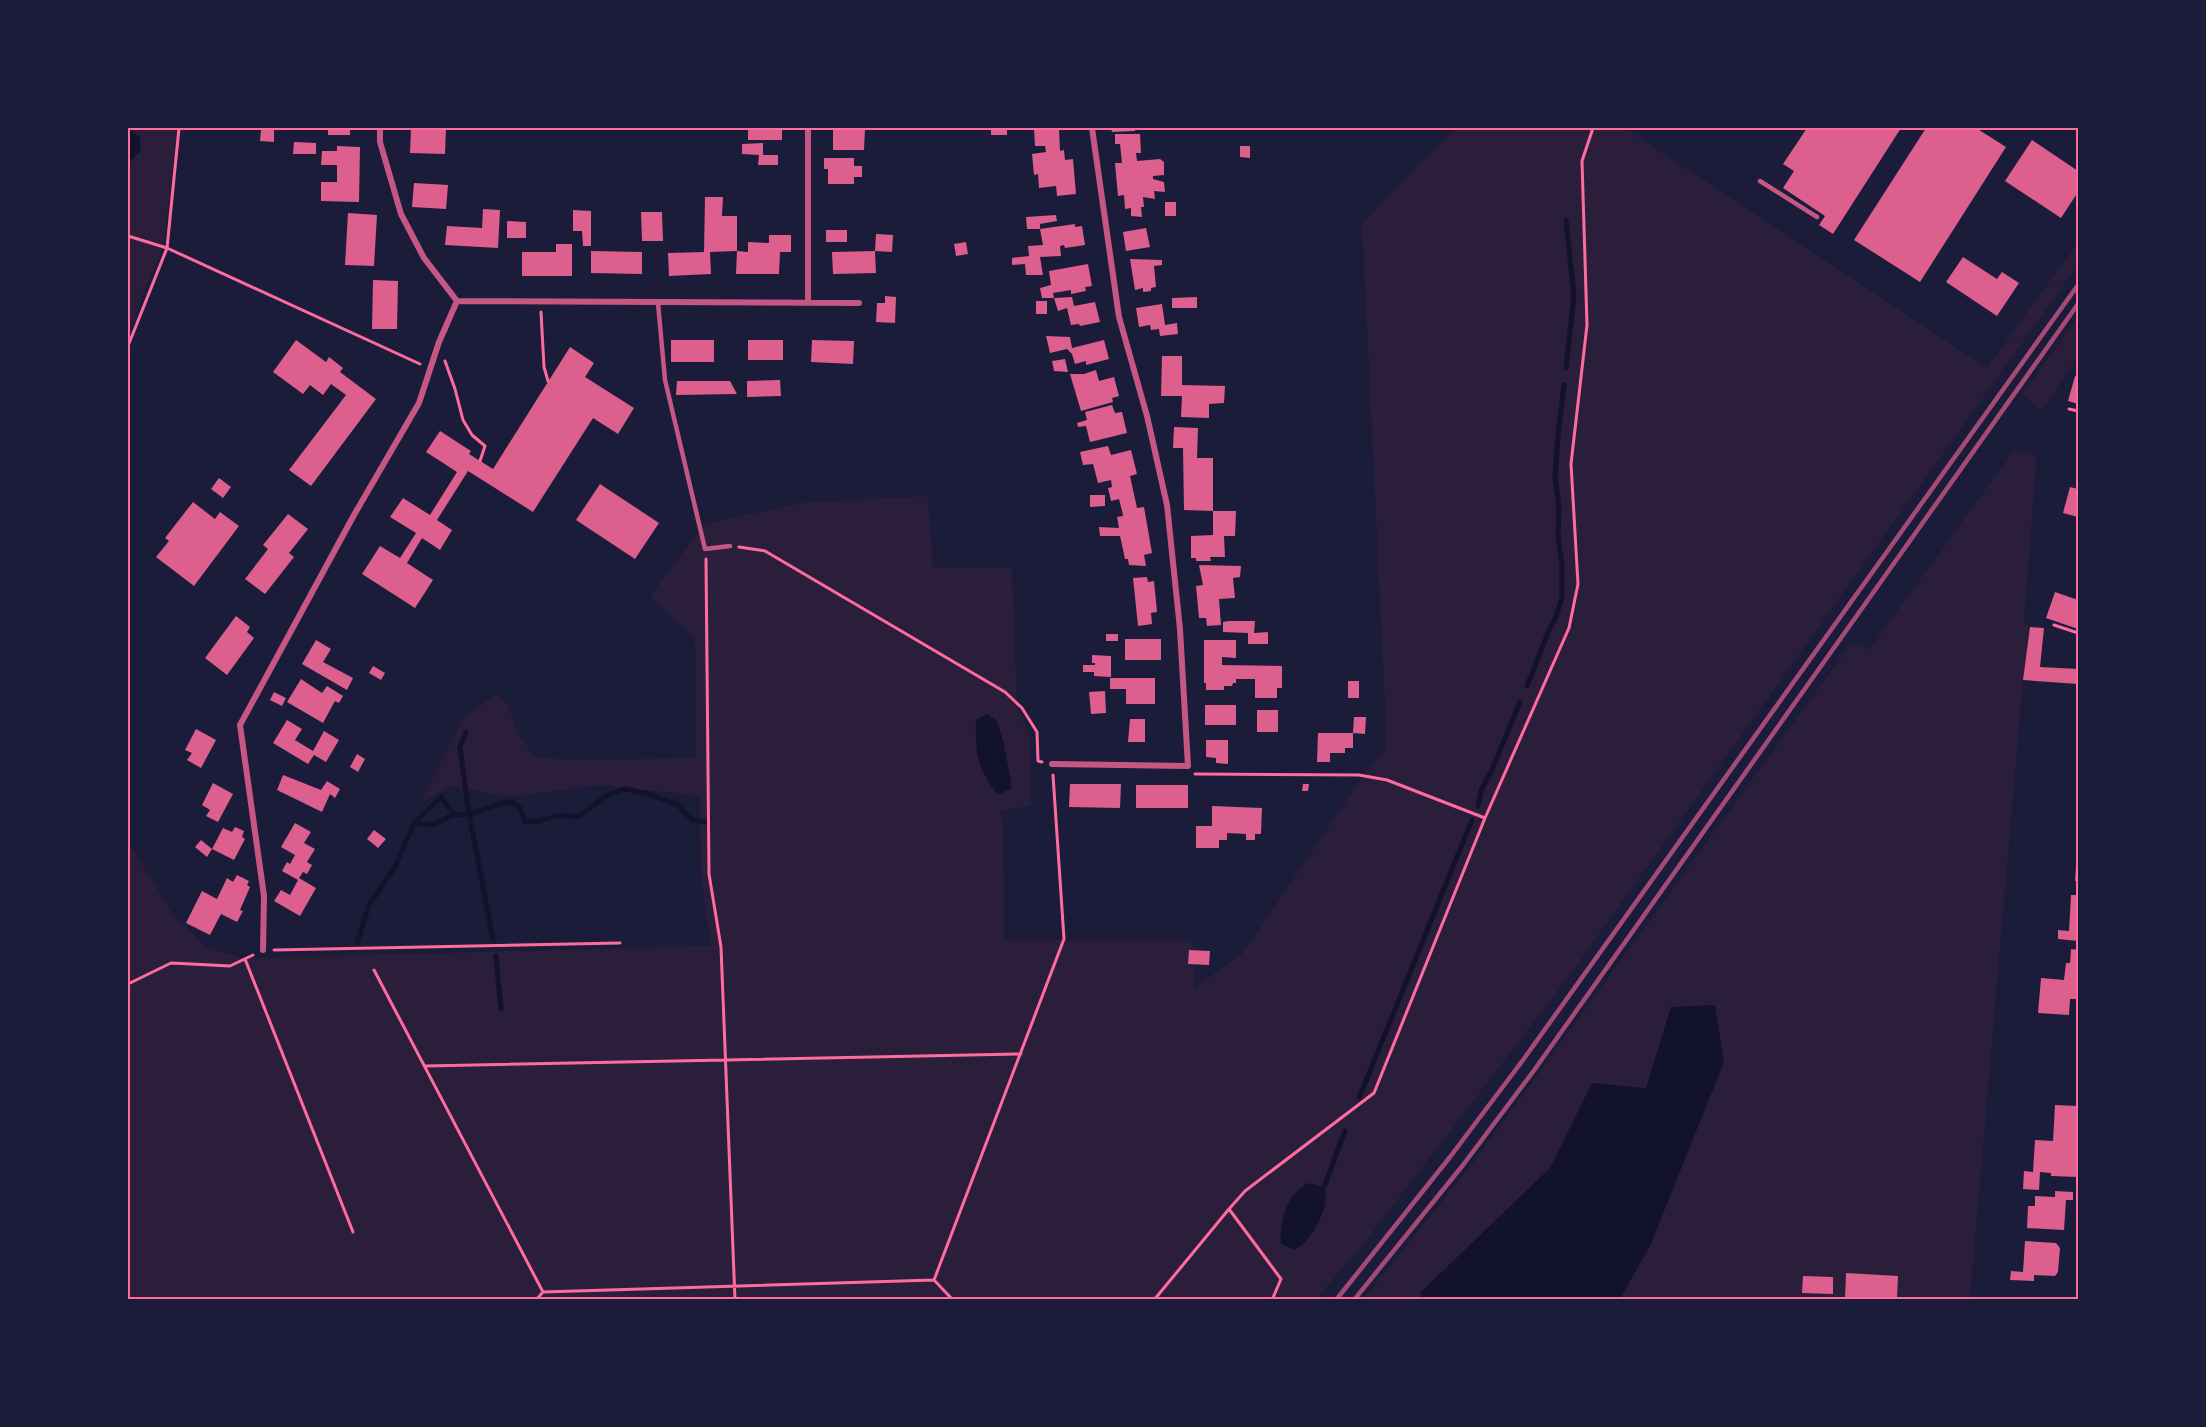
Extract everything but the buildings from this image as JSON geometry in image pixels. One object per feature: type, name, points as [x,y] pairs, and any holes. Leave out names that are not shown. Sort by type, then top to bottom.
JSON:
[{"type":"street","points":[[380,128],[380,142],[401,214],[424,258],[457,302]]},
{"type":"street","points":[[807,128],[808,301]]},
{"type":"street","points":[[1052,764],[1188,766],[1180,629],[1167,505],[1119,318],[1092,128]]},
{"type":"street","points":[[457,302],[808,301],[859,303]]},
{"type":"street","points":[[263,950],[264,896],[240,725],[354,515],[419,403],[439,342],[457,302]]},
{"type":"lane","points":[[1760,181],[1817,217]]},
{"type":"lane","points":[[658,303],[665,380],[705,549],[730,546]]},
{"type":"path","points":[[128,346],[167,248],[179,128]]},
{"type":"path","points":[[1154,1299],[1245,1191],[1374,1093],[1483,817],[1569,628],[1578,584],[1571,464],[1587,326],[1582,161],[1593,128]]},
{"type":"path","points":[[128,236],[167,248],[430,369]]},
{"type":"path","points":[[541,302],[544,367],[548,381]]},
{"type":"path","points":[[439,342],[463,420],[472,435],[485,446],[480,461]]},
{"type":"path","points":[[2069,409],[2079,411]]},
{"type":"path","points":[[730,546],[765,551],[1005,692],[1022,708],[1037,732],[1038,761],[1052,764],[1064,939],[934,1280]]},
{"type":"path","points":[[705,549],[710,874],[721,947],[735,1299]]},
{"type":"path","points":[[2054,625],[2079,633]]},
{"type":"path","points":[[1188,766],[1192,774],[1359,774],[1387,780],[1483,817]]},
{"type":"path","points":[[128,984],[171,963],[230,966],[263,950],[620,943]]},
{"type":"path","points":[[245,958],[353,1232]]},
{"type":"path","points":[[374,970],[543,1292]]},
{"type":"path","points":[[426,1066],[1021,1054]]},
{"type":"path","points":[[1228,1209],[1281,1279],[1272,1299]]},
{"type":"path","points":[[536,1299],[543,1292],[934,1280],[952,1299]]},
{"type":"shaded area","points":[[128,128],[177,128],[164,245],[143,294],[128,338]]},
{"type":"shaded area","points":[[1457,128],[1625,128],[1987,368],[2078,242],[2078,265],[1566,980],[1362,1246],[1316,1299],[128,1299],[128,841],[176,919],[207,947],[242,958],[711,946],[701,877],[700,796],[599,785],[510,797],[450,786],[420,803],[464,717],[497,694],[508,705],[517,733],[536,758],[587,760],[696,758],[695,639],[650,596],[705,524],[801,503],[928,496],[933,568],[1012,567],[1017,706],[1031,741],[1031,806],[1000,811],[1003,824],[1004,940],[1193,940],[1194,988],[1243,953],[1366,772],[1387,749],[1362,224]]},
{"type":"shaded area","points":[[128,129],[140,137],[141,151],[128,163]]},
{"type":"shaded area","points":[[2078,316],[2078,356],[2042,411],[2022,395]]},
{"type":"shaded area","points":[[2014,450],[2037,455],[2024,622],[2030,627],[2023,680],[1970,1299],[1362,1300],[1474,1162],[1851,644],[1870,649]]},
{"type":"shaded area","points":[[987,714],[997,721],[1004,744],[1012,788],[998,795],[986,777],[977,751],[976,720]]},
{"type":"shaded area","points":[[1715,1005],[1724,1062],[1650,1246],[1620,1299],[1422,1299],[1420,1293],[1550,1168],[1592,1083],[1646,1088],[1671,1007]]},
{"type":"shaded area","points":[[1309,1183],[1324,1187],[1326,1195],[1323,1213],[1307,1240],[1294,1250],[1281,1244],[1283,1217],[1295,1193]]},
{"type":"waterway","points":[[1566,220],[1574,296],[1566,368]]},
{"type":"waterway","points":[[1527,686],[1562,597],[1562,565],[1558,537],[1559,508],[1555,477],[1564,385]]},
{"type":"waterway","points":[[1478,806],[1482,788],[1520,702]]},
{"type":"waterway","points":[[466,732],[460,747],[469,814],[493,939]]},
{"type":"waterway","points":[[414,823],[433,825],[451,816],[469,814],[512,802],[520,808],[525,822],[540,821],[558,815],[578,817],[607,795],[624,789],[646,793],[678,805],[692,820],[707,822]]},
{"type":"waterway","points":[[357,943],[369,905],[395,867],[414,823],[441,797],[451,811],[457,815]]},
{"type":"waterway","points":[[1359,1098],[1472,820]]},
{"type":"waterway","points":[[496,956],[501,1009]]},
{"type":"waterway","points":[[1324,1187],[1345,1131]]},
{"type":"railway","points":[[1336,1300],[1450,1157],[1523,1060],[2078,285]]},
{"type":"railway","points":[[1354,1300],[1463,1165],[1535,1069],[2078,304]]}]
